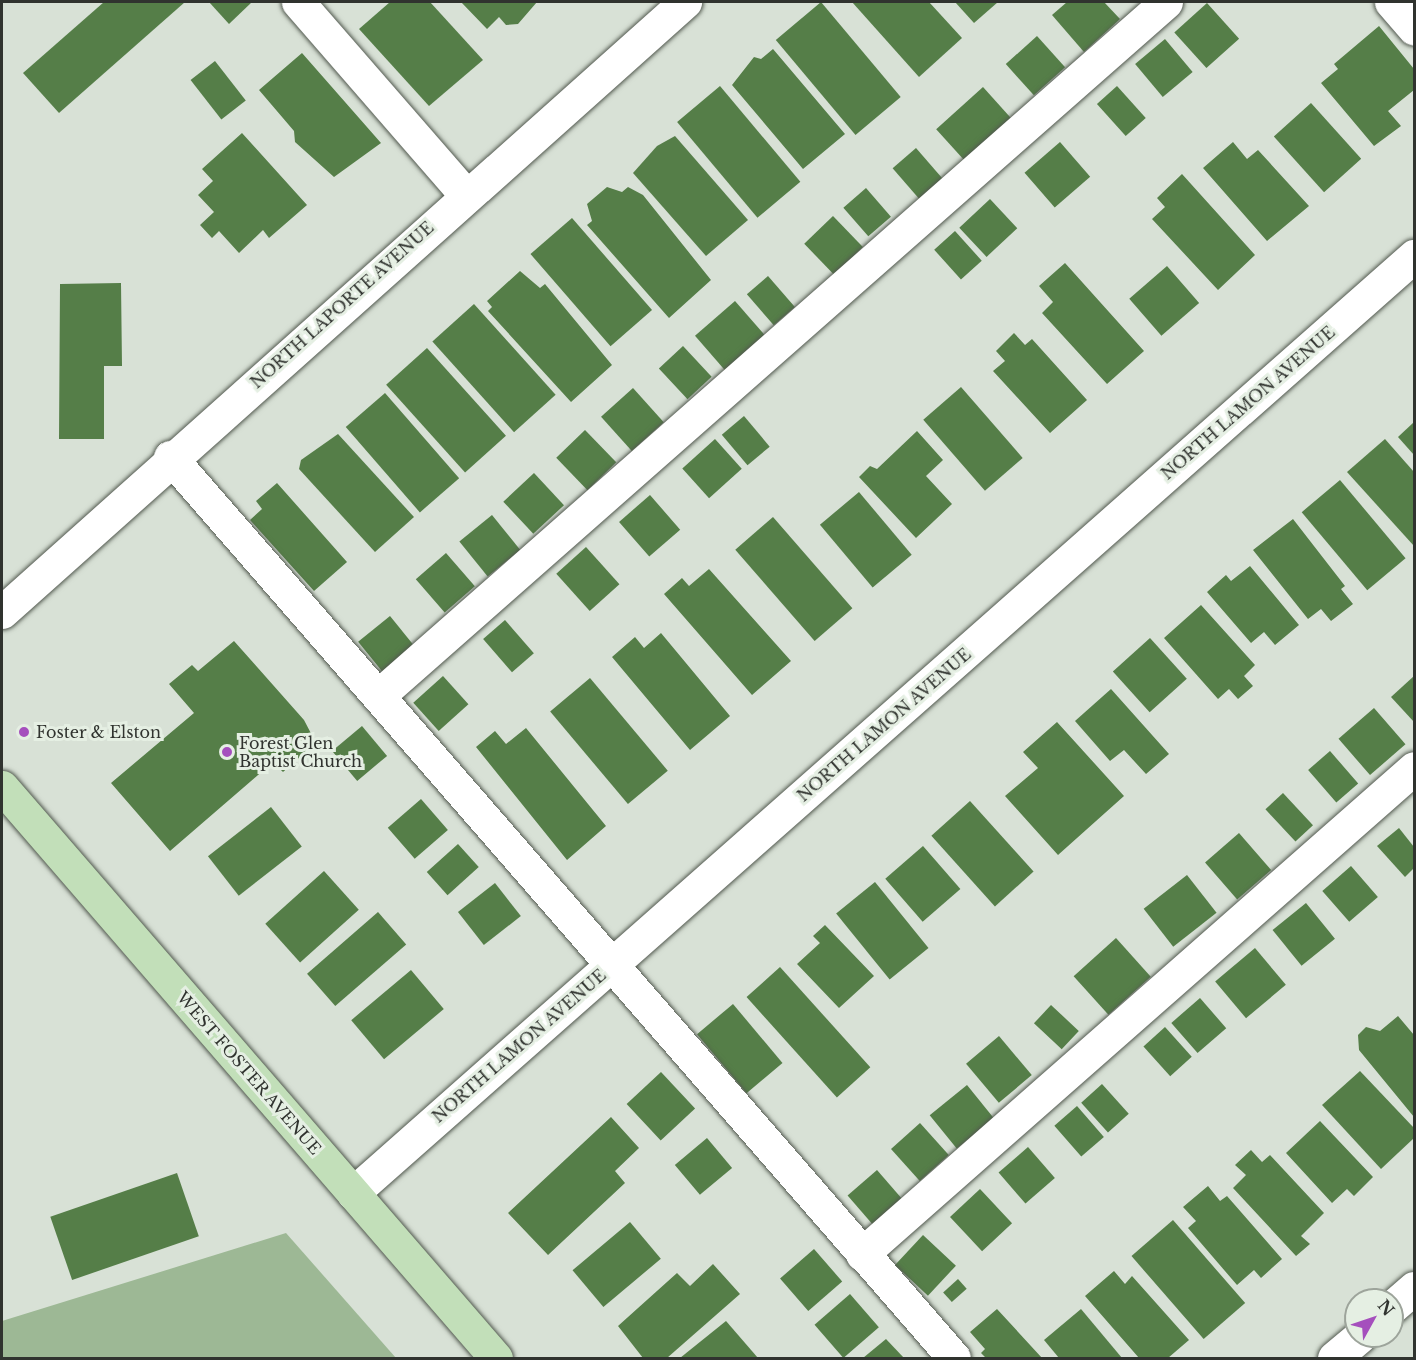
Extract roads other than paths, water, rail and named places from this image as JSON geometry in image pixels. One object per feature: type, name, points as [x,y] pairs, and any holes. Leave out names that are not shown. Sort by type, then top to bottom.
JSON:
[{"type":"main road","name":"WEST FOSTER AVENUE","points":[[2,787],[496,1359]]},
{"type":"street","points":[[298,2],[466,195]]},
{"type":"street","name":"NORTH LAPORTE AVENUE","points":[[2,612],[170,458],[685,2]]},
{"type":"street","points":[[378,696],[1166,2]]},
{"type":"street","points":[[1391,2],[1414,28]]},
{"type":"street","name":"NORTH LAMON AVENUE","points":[[353,1193],[1414,256]]},
{"type":"street","points":[[170,458],[954,1359]]},
{"type":"street","points":[[862,1254],[1414,768]]},
{"type":"street","points":[[1334,1359],[1346,1348]]},
{"type":"place","name":"Foster & Elston","points":[[24,732]]},
{"type":"place","name":"Forest Glen Baptist Church","points":[[227,752]]}]
